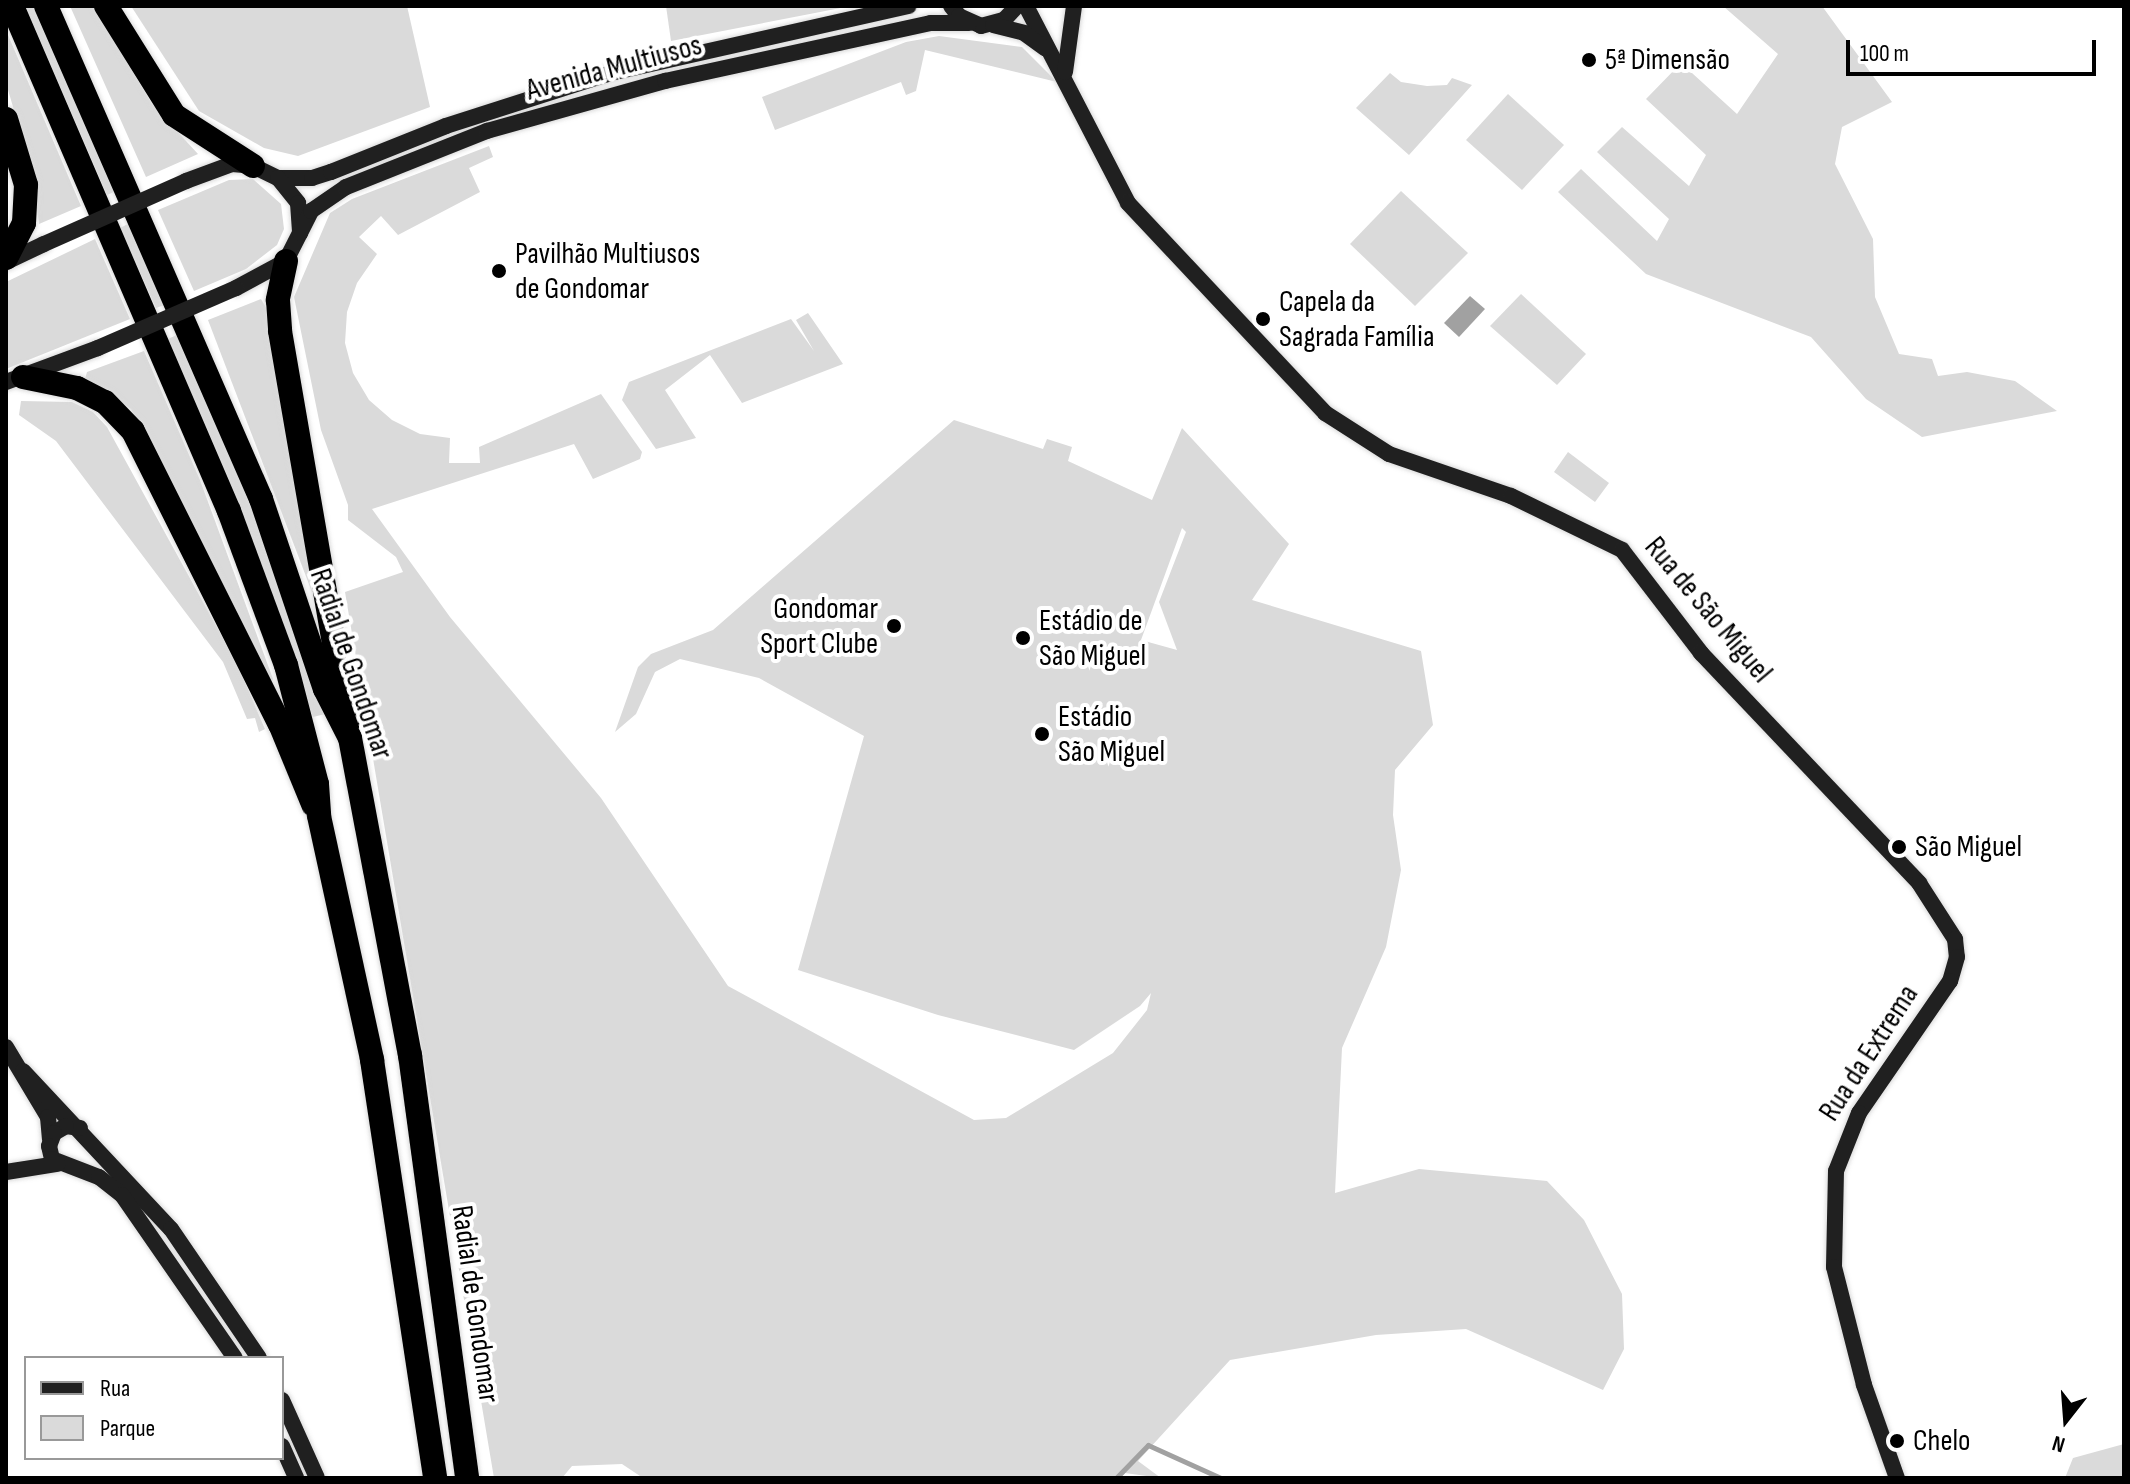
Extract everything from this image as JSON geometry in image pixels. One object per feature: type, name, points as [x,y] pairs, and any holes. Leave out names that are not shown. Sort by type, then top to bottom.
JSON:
[{"type":"highway","name":"Radial de Gondomar","points":[[12,6],[229,511],[286,665],[317,784],[319,816],[372,1060],[435,1478]]},
{"type":"highway","name":"Radial de Gondomar","points":[[46,6],[261,499],[325,689],[350,738],[410,1055],[467,1478]]},
{"type":"highway","points":[[106,6],[174,115],[253,166]]},
{"type":"highway","points":[[6,119],[26,185],[24,223],[6,260]]},
{"type":"highway","points":[[286,261],[278,300],[280,331],[345,684],[350,738]]},
{"type":"highway","points":[[14,379],[77,388],[105,402],[133,431],[280,724],[297,775],[319,816]]},
{"type":"main road","name":"Avenida Multiusos","points":[[278,178],[312,178],[458,122],[611,73],[909,6]]},
{"type":"main road","points":[[951,6],[969,23]]},
{"type":"main road","points":[[1066,77],[1065,42],[1074,6]]},
{"type":"main road","points":[[993,25],[1023,8]]},
{"type":"main road","name":"Rua de São Miguel","points":[[1023,8],[1066,77],[1128,203],[1347,430],[1389,454],[1511,496],[1622,550],[1701,653],[1919,883],[1955,939]]},
{"type":"main road","name":"Avenida Multiusos","points":[[286,261],[311,211],[330,195],[487,131],[665,81],[931,23],[993,25],[1024,33],[1052,54]]},
{"type":"main road","points":[[6,260],[232,164],[253,166],[278,178],[298,203],[300,233]]},
{"type":"main road","points":[[14,379],[98,348],[236,288],[286,261]]},
{"type":"main road","name":"Rua da Extrema","points":[[1897,1478],[1864,1385],[1834,1267],[1836,1171],[1859,1113],[1950,981],[1957,957],[1955,939]]},
{"type":"main road","points":[[6,1047],[48,1117],[50,1142],[64,1167],[99,1177],[122,1195],[234,1356]]},
{"type":"main road","points":[[23,1071],[80,1128],[91,1145],[171,1229],[258,1356]]},
{"type":"main road","points":[[11,1171],[66,1126],[80,1128]]},
{"type":"main road","points":[[11,1171],[84,1164],[91,1145]]},
{"type":"main road","points":[[284,1404],[317,1478]]},
{"type":"main road","points":[[284,1451],[296,1478]]},
{"type":"green space","points":[[25,6],[36,6],[116,191],[107,195]]},
{"type":"green space","points":[[70,6],[93,6],[152,104],[198,154],[146,177]]},
{"type":"green space","points":[[131,6],[407,6],[430,107],[298,156],[264,148],[199,111]]},
{"type":"green space","points":[[666,6],[851,6],[671,41]]},
{"type":"green space","points":[[1723,6],[1822,6],[1892,102],[1842,127],[1835,164],[1873,239],[1875,297],[1899,354],[1932,359],[1938,376],[1967,372],[2015,381],[2057,411],[1922,437],[1866,399],[1811,337],[1646,274],[1558,192],[1581,169],[1657,241],[1669,219],[1597,152],[1622,127],[1689,186],[1706,155],[1646,99],[1681,63],[1737,114],[1778,54]]},
{"type":"green space","points":[[6,30],[81,206],[39,224],[33,175],[6,83]]},
{"type":"green space","points":[[939,36],[1022,47],[1057,82],[925,50],[916,91],[906,95],[901,82],[775,130],[762,97],[906,42]]},
{"type":"green space","points":[[1390,73],[1401,82],[1427,86],[1447,85],[1452,78],[1472,85],[1409,155],[1356,108]]},
{"type":"green space","points":[[1508,94],[1564,145],[1522,190],[1466,140]]},
{"type":"green space","points":[[489,146],[493,157],[469,168],[480,192],[398,235],[381,216],[359,237],[377,254],[357,283],[347,312],[345,343],[353,373],[369,400],[392,420],[420,434],[450,438],[449,463],[480,463],[479,447],[601,394],[642,452],[640,459],[593,479],[574,444],[372,509],[450,617],[601,798],[728,986],[974,1120],[1006,1118],[1113,1053],[1147,1010],[1151,993],[1140,1006],[1074,1050],[938,1015],[798,970],[864,736],[759,678],[680,659],[655,672],[636,714],[615,732],[638,667],[651,654],[713,630],[954,420],[1043,449],[1047,439],[1072,447],[1068,461],[1152,500],[1182,428],[1289,544],[1252,600],[1421,651],[1433,725],[1395,770],[1393,815],[1401,870],[1386,947],[1342,1048],[1335,1193],[1419,1169],[1547,1181],[1584,1220],[1622,1294],[1624,1349],[1603,1390],[1466,1329],[1376,1335],[1230,1360],[1138,1461],[1161,1478],[1125,1473],[1119,1478],[643,1478],[622,1464],[572,1466],[562,1478],[494,1478],[345,592],[403,572],[396,557],[348,520],[348,505],[321,430],[294,297],[330,213],[352,199]],"holes":[[[1182,528],[1186,532],[1159,602],[1177,650],[1141,640]]]},
{"type":"green space","points":[[253,179],[281,204],[284,229],[277,245],[246,269],[194,291],[158,210],[229,180]]},
{"type":"green space","points":[[1401,191],[1468,253],[1415,306],[1350,244]]},
{"type":"green space","points":[[132,222],[167,304],[156,308],[120,228]]},
{"type":"green space","points":[[95,239],[130,319],[6,369],[6,282]]},
{"type":"green space","points":[[1521,294],[1586,354],[1557,385],[1490,326]]},
{"type":"green space","points":[[261,299],[268,311],[320,590],[312,592],[208,320]]},
{"type":"green space","points":[[808,313],[843,364],[742,403],[710,355],[665,390],[696,438],[656,449],[622,400],[629,382],[791,319],[814,351],[796,320]]},
{"type":"green space","points":[[179,334],[269,551],[325,714],[313,717],[242,511],[168,339]]},
{"type":"green space","points":[[144,351],[200,480],[273,679],[269,687],[131,409],[97,385],[84,383],[87,372]]},
{"type":"green space","points":[[21,401],[72,402],[93,412],[107,427],[237,664],[265,729],[259,732],[255,718],[247,719],[223,662],[56,441],[19,415]]},
{"type":"green space","points":[[1568,452],[1609,483],[1595,502],[1554,472]]},
{"type":"green space","points":[[2124,1444],[2124,1478],[2065,1478],[2073,1458]]},
{"type":"shaded area","points":[[1470,296],[1485,309],[1459,337],[1444,323]]},
{"type":"waterway","points":[[1116,1478],[1148,1445],[1221,1478]]},
{"type":"waterway","points":[[1441,1478],[1466,1478]]},
{"type":"place","name":"5ª Dimensão","points":[[1589,60]]},
{"type":"place","name":"Pavilhão Multiusos de Gondomar","points":[[499,271]]},
{"type":"place","name":"Capela da Sagrada Família","points":[[1263,319]]},
{"type":"place","name":"Gondomar Sport Clube","points":[[894,626]]},
{"type":"place","name":"Estádio de São Miguel","points":[[1023,638]]},
{"type":"place","name":"Estádio São Miguel","points":[[1042,734]]},
{"type":"place","name":"São Miguel","points":[[1899,847]]},
{"type":"place","name":"Chelo","points":[[1897,1441]]}]
